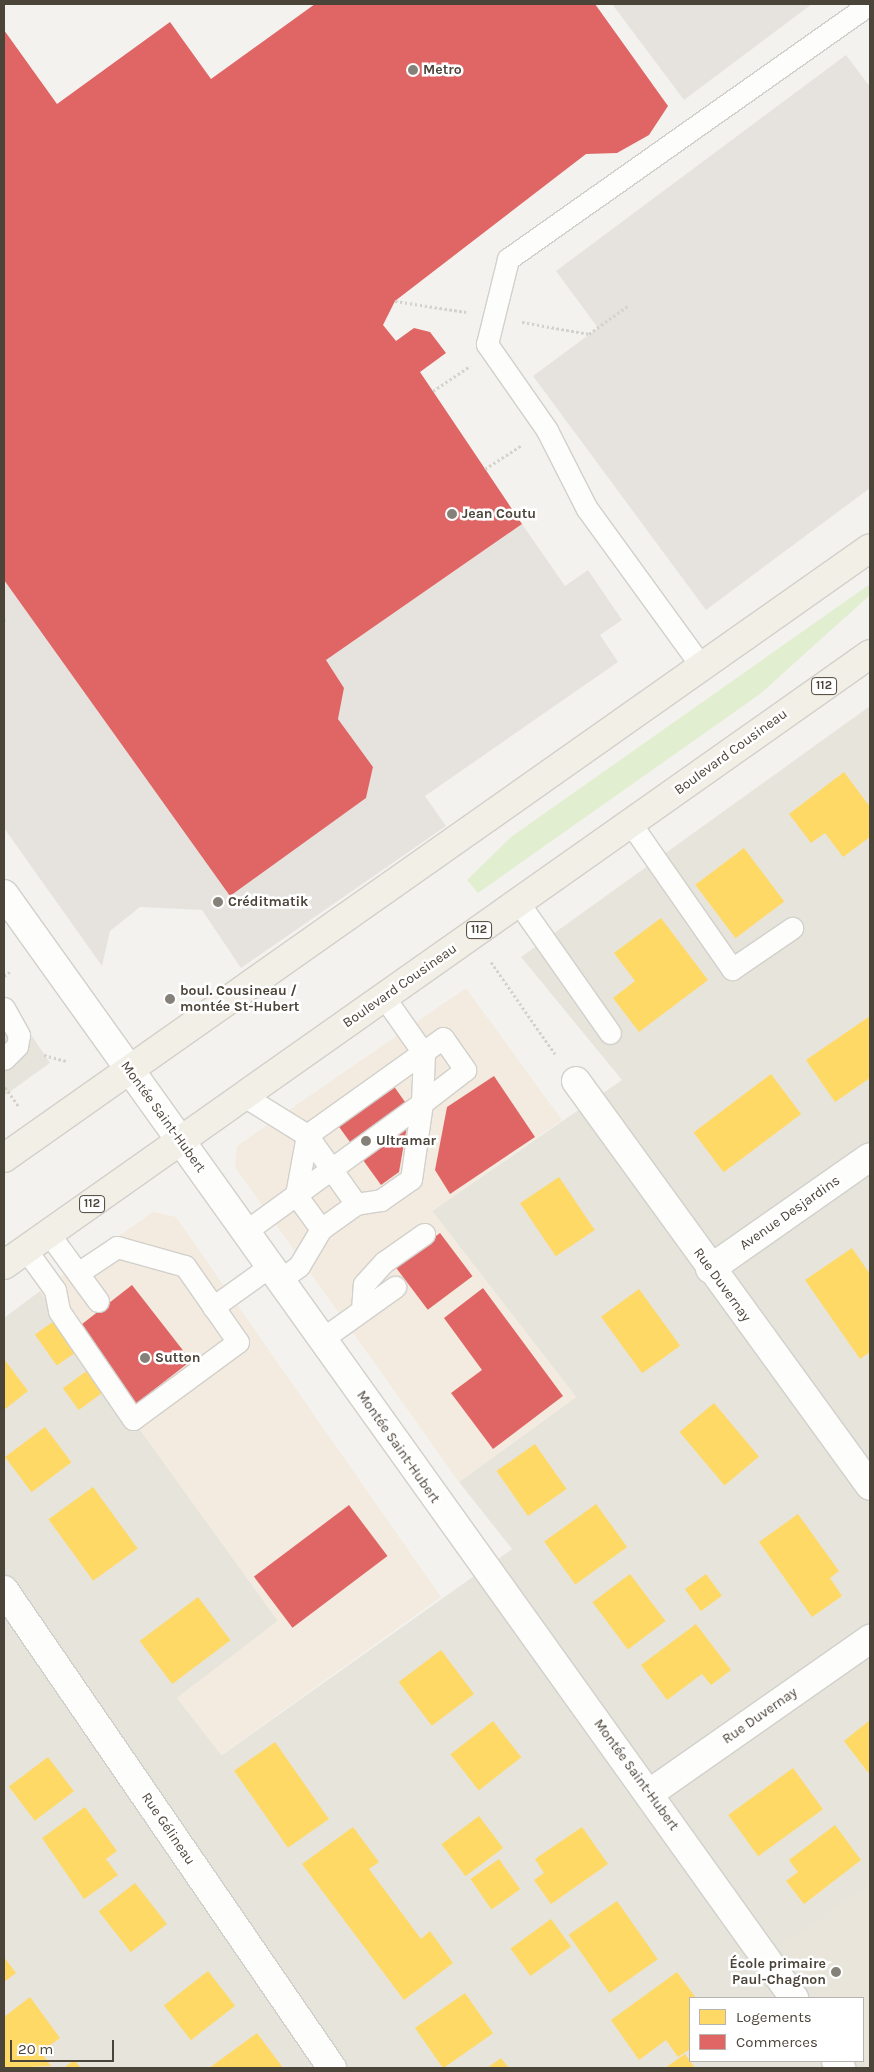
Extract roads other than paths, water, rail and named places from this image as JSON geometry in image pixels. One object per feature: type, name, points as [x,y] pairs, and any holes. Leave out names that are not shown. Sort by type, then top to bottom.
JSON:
[{"type":"main road","points":[[4,1158],[870,548]]},
{"type":"main road","name":"Boulevard Cousineau","points":[[4,1265],[870,654]]},
{"type":"street","name":"Montée Saint-Hubert","points":[[4,894],[180,1142],[246,1231],[431,1495],[650,1794],[793,1997]]},
{"type":"street","name":"Rue Duvernay","points":[[576,1081],[710,1269],[870,1486]]},
{"type":"street","name":"Avenue Desjardins","points":[[710,1269],[870,1157]]},
{"type":"street","name":"Rue Gélineau","points":[[4,1590],[332,2068]]},
{"type":"street","name":"Rue Duvernay","points":[[650,1794],[870,1639]]},
{"type":"lane","points":[[702,667],[587,509],[547,430],[487,344],[508,258],[870,4]]},
{"type":"lane","points":[[631,824],[732,969],[792,928]]},
{"type":"lane","points":[[518,902],[610,1033]]},
{"type":"lane","points":[[213,1307],[275,1273],[298,1266],[321,1229],[356,1204],[381,1200],[411,1179],[422,1103],[424,1054],[384,997]]},
{"type":"lane","points":[[4,1008],[19,1035],[14,1051],[4,1059]]},
{"type":"lane","points":[[246,1231],[296,1195],[332,1170],[465,1070],[443,1038],[424,1054],[307,1135],[296,1195],[321,1229]]},
{"type":"lane","points":[[244,1096],[307,1135],[356,1204]]},
{"type":"lane","points":[[49,1234],[98,1301]]},
{"type":"lane","points":[[362,1310],[364,1284],[384,1262],[424,1234]]},
{"type":"lane","points":[[26,1250],[55,1290],[59,1312],[133,1419],[238,1342],[184,1266],[117,1247],[78,1273]]},
{"type":"lane","points":[[322,1339],[395,1287]]},
{"type":"place","name":"Metro","points":[[413,70]]},
{"type":"place","name":"Jean Coutu","points":[[452,514]]},
{"type":"place","name":"Créditmatik","points":[[218,902]]},
{"type":"place","name":"boul. Cousineau / montée St-Hubert","points":[[170,999]]},
{"type":"place","name":"Ultramar","points":[[366,1141]]},
{"type":"place","name":"Sutton","points":[[145,1358]]},
{"type":"place","name":"École primaire Paul-Chagnon","points":[[836,1972]]}]
